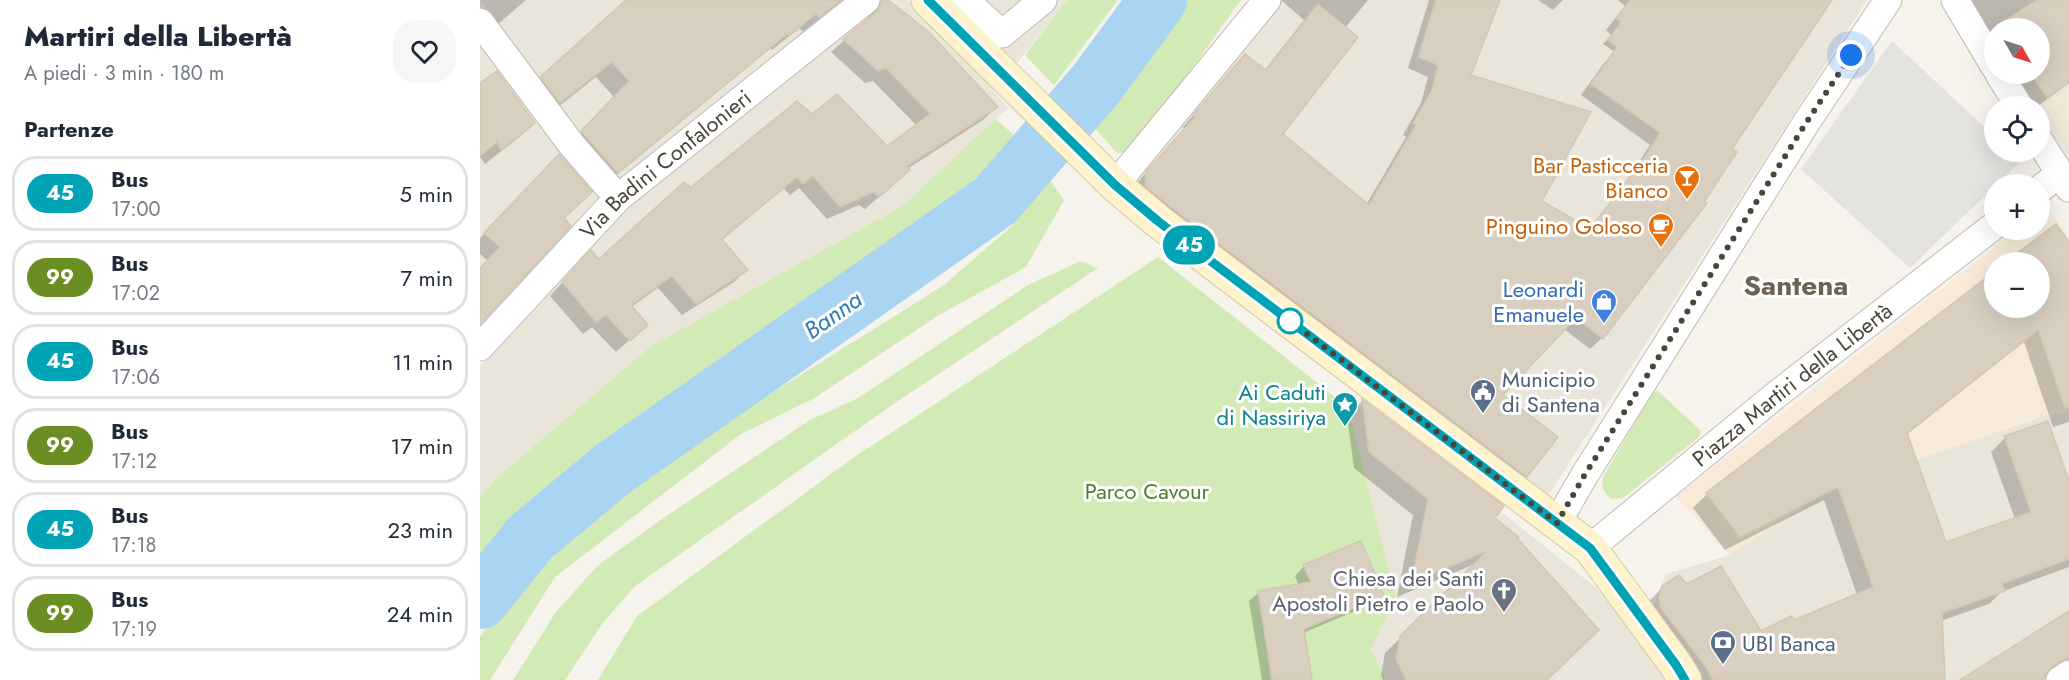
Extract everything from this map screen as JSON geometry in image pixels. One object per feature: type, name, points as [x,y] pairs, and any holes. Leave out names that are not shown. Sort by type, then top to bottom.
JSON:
[{"type":"street","name":"Via Badini Confalonieri","points":[[480,347],[618,198],[866,0]]},
{"type":"street","points":[[928,0],[1110,179],[1159,222],[1590,548],[1676,665],[1684,680]]},
{"type":"street","points":[[965,0],[1002,34],[1043,0]]},
{"type":"street","points":[[1110,179],[1267,0]]},
{"type":"street","points":[[1557,523],[1584,476],[1806,123],[1888,0]]},
{"type":"street","points":[[1955,0],[1984,49]]},
{"type":"street","points":[[480,22],[571,144],[618,198]]},
{"type":"street","points":[[2048,162],[2056,183]]},
{"type":"street","name":"Piazza Martiri della Libertà","points":[[1590,548],[1776,395],[1984,234]]},
{"type":"street","points":[[2060,680],[2069,674]]},
{"type":"shaded area","points":[[480,0],[842,0],[619,185]]},
{"type":"shaded area","points":[[876,0],[908,0],[944,31],[1008,108],[904,205],[651,346],[495,479],[480,498],[480,366],[546,295],[613,216]]},
{"type":"shaded area","points":[[950,0],[1067,0],[1015,66]]},
{"type":"shaded area","points":[[1277,0],[1867,0],[1544,502],[1136,188],[1142,169]]},
{"type":"shaded area","points":[[1970,0],[2069,0],[2069,161],[2050,131],[2050,96],[2029,96],[2021,84],[2050,84],[2050,18],[1984,18],[1984,23]]},
{"type":"shaded area","points":[[480,35],[609,197],[480,337]]},
{"type":"shaded area","points":[[1892,41],[1984,127],[1984,162],[2020,162],[2008,174],[1984,174],[1984,197],[1910,268],[1801,169]]},
{"type":"shaded area","points":[[2069,88],[2069,145],[2050,113],[2050,101]]},
{"type":"shaded area","points":[[2050,211],[2069,237],[2069,413],[2046,415],[1826,491],[1730,555],[1676,497],[1984,255],[1984,318],[2050,318],[2050,252],[1988,252],[2003,240],[2050,240]]},
{"type":"shaded area","points":[[1370,406],[1610,599],[1674,680],[1386,680],[1371,649],[1396,597],[1348,407]]},
{"type":"shaded area","points":[[2069,413],[2069,668],[2050,680],[1687,680],[1650,612],[1666,574],[1730,555],[1826,491],[2046,415]]},
{"type":"green space","points":[[1067,0],[1118,0],[1054,85],[1025,55]]},
{"type":"green space","points":[[1176,0],[1241,0],[1132,152],[1117,153],[1090,123]]},
{"type":"green space","points":[[995,119],[1020,140],[972,202],[846,296],[597,454],[480,573],[480,498],[495,479],[651,346],[904,205]]},
{"type":"green space","points":[[1041,168],[1064,200],[1026,267],[939,315],[813,399],[741,434],[555,577],[490,680],[480,680],[480,637],[510,591],[662,462],[944,285],[1013,225]]},
{"type":"green space","name":"Parco Cavour","points":[[1158,257],[1348,407],[1396,597],[1371,649],[1386,680],[598,680],[637,616],[853,458]]},
{"type":"green space","points":[[1081,261],[1098,268],[892,405],[635,586],[602,624],[565,680],[513,680],[556,612],[597,566],[662,519],[810,420],[858,398],[1028,285]]},
{"type":"green space","points":[[1658,391],[1701,431],[1699,437],[1623,498],[1612,499],[1603,490],[1603,477],[1653,392]]},
{"type":"building","points":[[626,0],[841,0],[819,17],[816,14],[789,36],[787,34],[618,173],[581,131],[629,81],[612,62],[560,103],[540,77]]},
{"type":"building","points":[[881,0],[888,0],[929,32],[998,107],[907,166],[910,170],[879,197],[873,192],[840,207],[813,176],[803,184],[797,177],[722,239],[748,270],[696,304],[672,276],[631,305],[648,325],[630,341],[606,315],[596,322],[562,282],[591,250],[599,259],[684,182],[691,187],[797,101],[812,114],[837,94],[887,146],[930,114],[886,68],[878,71],[843,39],[876,12]]},
{"type":"building","points":[[1436,0],[1500,0],[1471,75],[1591,112],[1542,201],[1590,229],[1645,157],[1660,133],[1591,84],[1617,47],[1608,40],[1621,22],[1616,18],[1630,0],[1832,0],[1732,149],[1737,152],[1704,202],[1707,203],[1603,339],[1576,318],[1503,395],[1558,437],[1527,477],[1145,186],[1146,172],[1195,117],[1193,115],[1245,54],[1266,70],[1318,4],[1358,37],[1283,134],[1369,205],[1416,125],[1413,123],[1432,90],[1438,65],[1418,57]]},
{"type":"building","points":[[2037,0],[2069,0],[2069,82],[2050,96],[2046,96],[2038,84],[2050,84],[2050,18],[2009,18]]},
{"type":"building","points":[[497,71],[535,123],[501,150],[497,142],[480,156],[480,83]]},
{"type":"building","points":[[559,154],[592,192],[564,218],[571,226],[480,324],[480,268],[500,247],[484,233]]},
{"type":"building","points":[[2056,224],[2069,242],[2069,407],[2065,408],[2038,330],[1907,433],[1946,542],[2031,512],[2004,436],[2048,421],[2069,481],[2069,559],[2002,584],[2005,591],[1942,613],[1945,680],[1713,680],[1706,667],[1660,607],[1659,598],[1662,586],[1679,575],[1687,584],[1721,566],[1761,631],[1791,616],[1794,620],[1873,587],[1838,487],[1740,537],[1706,493],[1984,279],[1984,318],[2050,318],[2050,252],[2018,252],[2035,240],[2050,240],[2050,228]]},
{"type":"building","name":"Chiesa dei Santi Apostoli Pietro e Paolo","points":[[1362,399],[1504,506],[1495,518],[1519,537],[1517,538],[1599,630],[1547,680],[1406,680],[1396,659],[1400,636],[1487,551],[1411,583],[1428,499],[1369,452]]},
{"type":"building","points":[[1361,541],[1384,595],[1304,629],[1312,680],[1272,680],[1258,591],[1311,582],[1303,565]]},
{"type":"building","points":[[2069,611],[2069,658],[2051,667],[2045,678],[2041,680],[1960,680]]},
{"type":"waterway","name":"Banna","points":[[480,600],[530,538],[614,468],[995,201],[1097,83],[1158,0]]},
{"type":"bus line","name":"45","points":[[928,0],[1115,185],[1159,222],[1590,548],[1685,680]]},
{"type":"place","name":"Bar Pasticceria Bianco","points":[[1687,201]]},
{"type":"place","name":"Pinguino Goloso","points":[[1661,249]]},
{"type":"place","name":"Leonardi Emanuele","points":[[1604,325]]},
{"type":"place","name":"Municipio di Santena","points":[[1483,415]]},
{"type":"place","name":"Ai Caduti di Nassiriya","points":[[1345,428]]},
{"type":"place","name":"Chiesa dei Santi Apostoli Pietro e Paolo","points":[[1504,614]]},
{"type":"place","name":"UBI Banca","points":[[1723,666]]},
{"type":"district","name":"Santena","points":[[1796,285]]},
{"type":"route","points":[[1290,321],[1557,523],[1584,476],[1851,55]]}]
